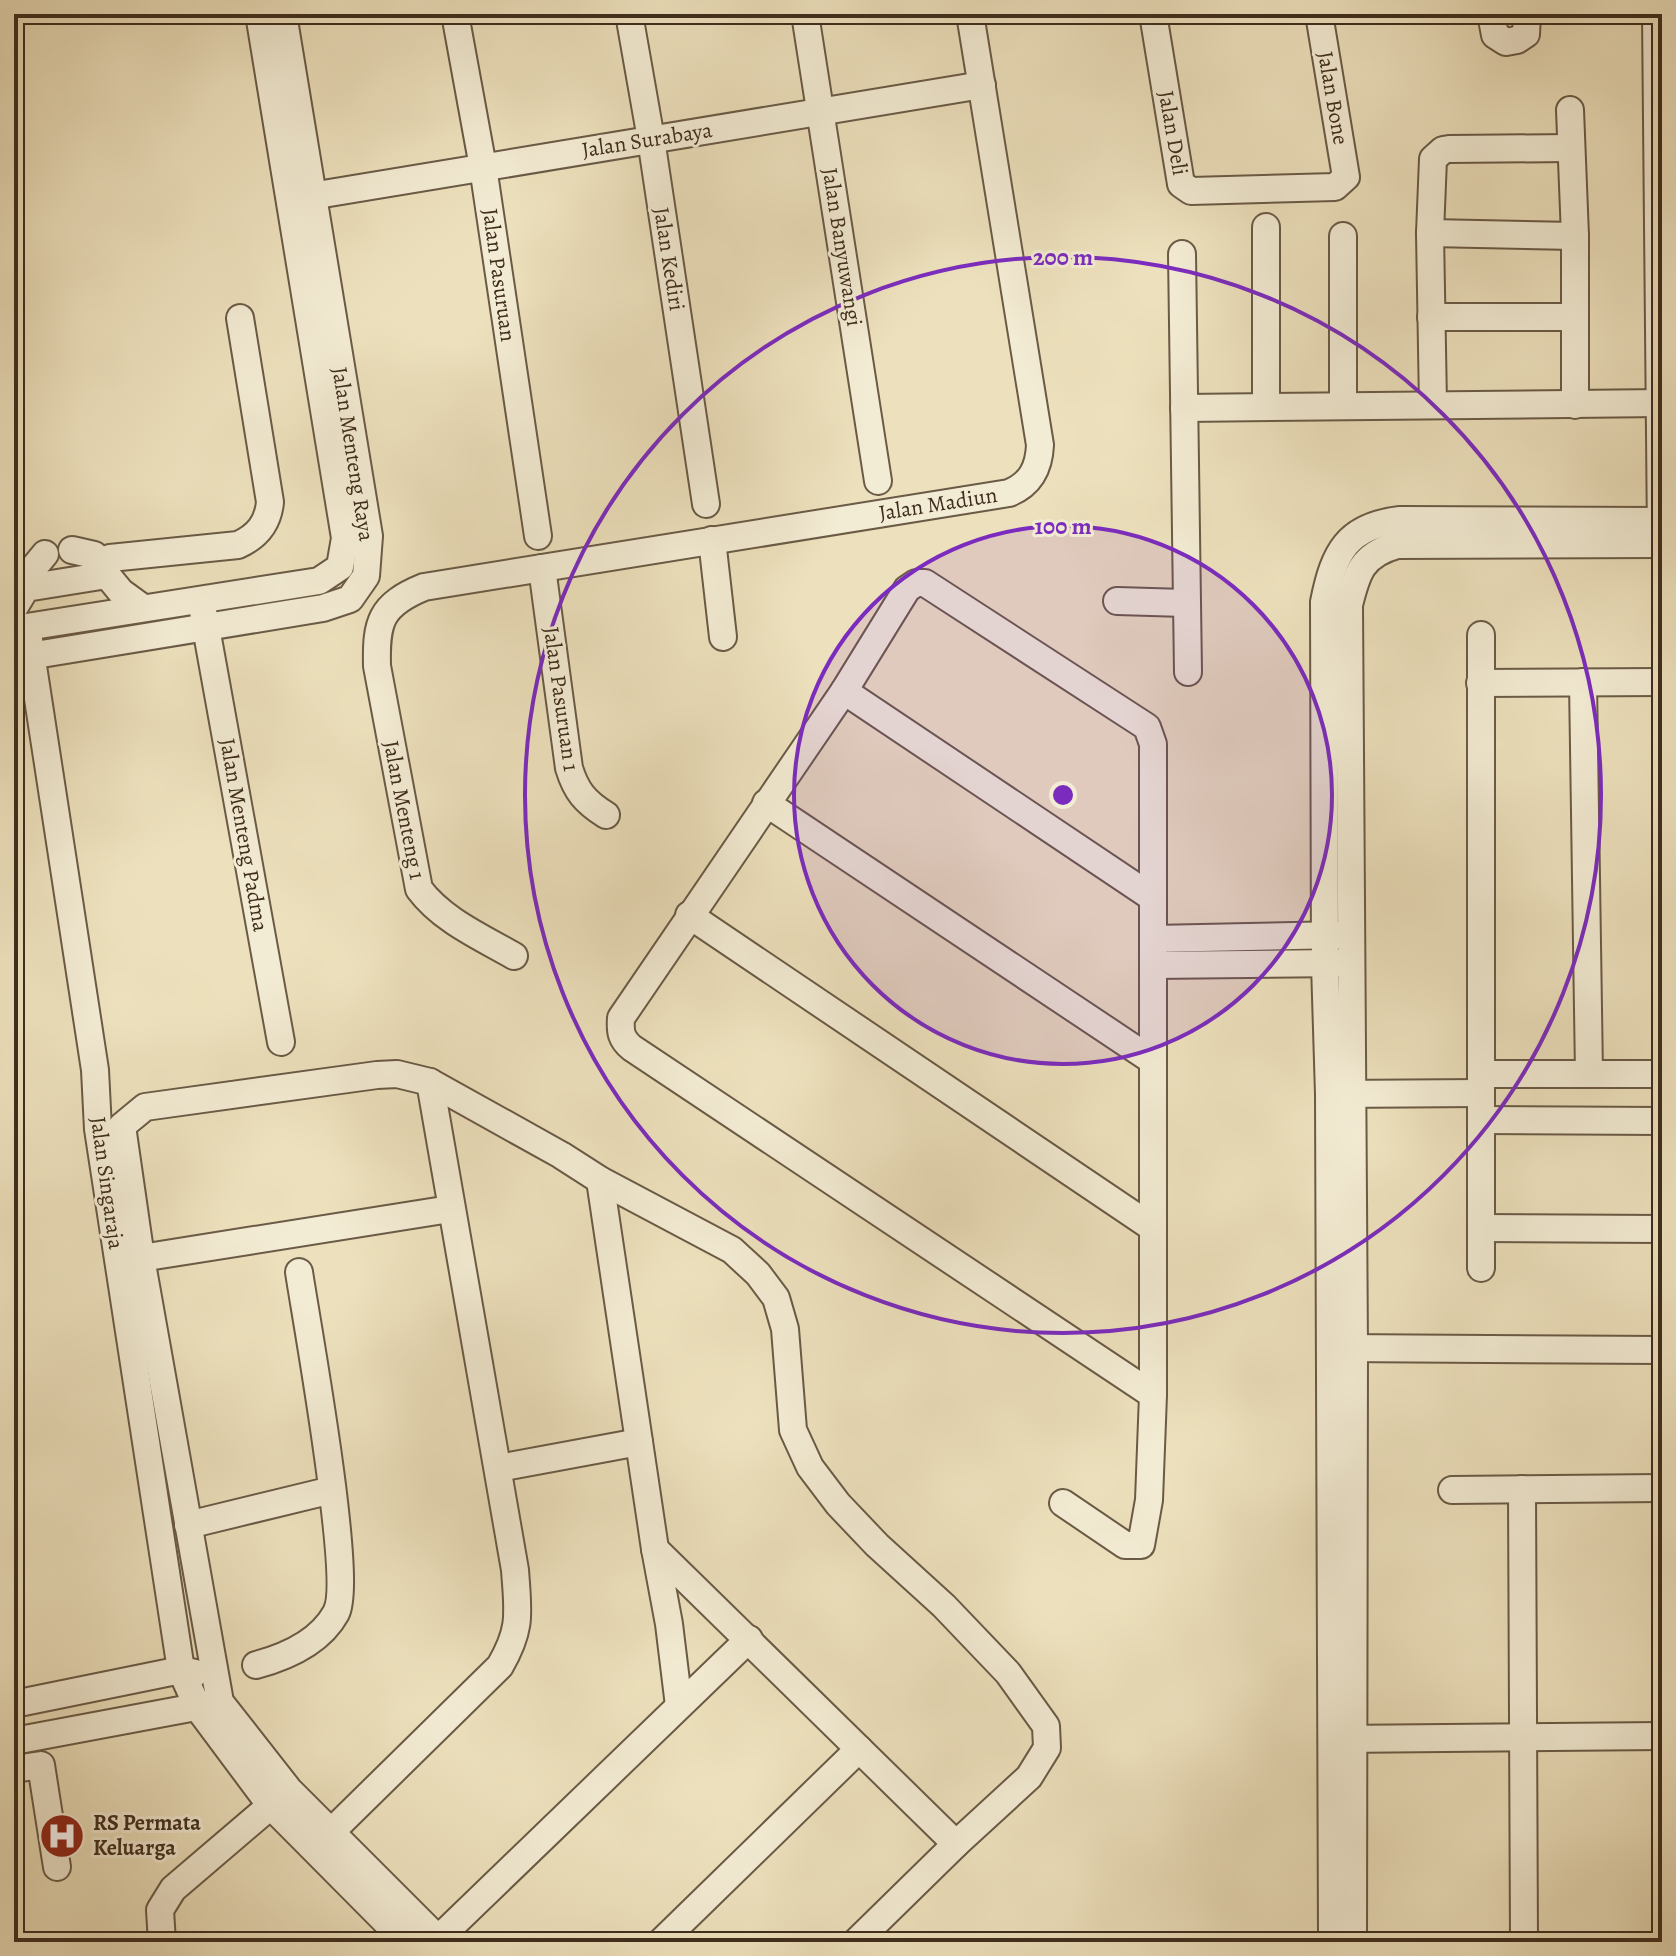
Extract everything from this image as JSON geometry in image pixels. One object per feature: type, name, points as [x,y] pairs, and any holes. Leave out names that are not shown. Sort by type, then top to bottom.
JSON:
[{"type":"street","name":"Jalan Menteng Raya","points":[[23,657],[323,608],[350,599],[366,576],[369,536],[259,14]]},
{"type":"street","name":"Jalan Menteng Raya","points":[[20,613],[143,608],[319,581],[340,567],[345,538],[300,197],[283,14]]},
{"type":"street","name":"Jalan Pasuruan","points":[[455,14],[483,167],[538,536]]},
{"type":"street","name":"Jalan Kediri","points":[[629,14],[706,504]]},
{"type":"street","name":"Jalan Banyuwangi","points":[[805,14],[878,481]]},
{"type":"street","name":"Jalan Madiun","points":[[383,616],[407,594],[424,587],[1009,493],[1021,488],[1035,472],[1040,445],[970,14]]},
{"type":"street","name":"Jalan Deli","points":[[1153,14],[1181,184],[1185,189],[1335,187],[1343,182]]},
{"type":"street","name":"Jalan Bone","points":[[1319,14],[1346,173],[1343,182]]},
{"type":"street","points":[[1491,14],[1495,35],[1506,42],[1526,34],[1527,14]]},
{"type":"street","points":[[1332,1942],[1342,1739],[1342,1348],[1338,936],[1324,602],[1343,574],[1371,555],[1397,545],[1662,532],[1656,14]]},
{"type":"street","name":"Jalan Surabaya","points":[[300,197],[982,85]]},
{"type":"street","points":[[1570,110],[1575,236],[1575,405]]},
{"type":"street","points":[[1433,405],[1430,233],[1433,159],[1443,150],[1571,148]]},
{"type":"street","points":[[1266,227],[1266,407]]},
{"type":"street","points":[[1430,233],[1575,236]]},
{"type":"street","points":[[1343,236],[1343,406]]},
{"type":"street","points":[[1182,254],[1188,672]]},
{"type":"street","points":[[1431,317],[1574,317]]},
{"type":"street","points":[[20,613],[103,569],[110,558],[238,545],[248,541],[265,524],[270,502],[240,318]]},
{"type":"street","points":[[1184,408],[1660,403]]},
{"type":"street","points":[[712,540],[723,637]]},
{"type":"street","points":[[72,550],[94,555],[121,592],[143,608]]},
{"type":"street","points":[[20,613],[31,571],[45,554]]},
{"type":"street","name":"Jalan Pasuruan 1","points":[[542,568],[569,768],[584,802],[606,815]]},
{"type":"street","points":[[1063,1503],[1125,1545],[1141,1545],[1149,1500],[1153,1395],[1153,744],[1147,727],[925,583],[916,583],[907,589],[844,691],[689,915],[621,1018],[620,1031],[624,1040],[1153,1395]]},
{"type":"street","name":"Jalan Menteng Padma","points":[[201,599],[281,1042]]},
{"type":"street","points":[[1117,601],[1185,603]]},
{"type":"street","name":"Jalan Singaraja","points":[[20,613],[23,657],[95,1070],[98,1129],[181,1670],[211,1696]]},
{"type":"street","name":"Jalan Menteng 1","points":[[383,616],[376,630],[377,666],[419,889],[429,902],[447,916],[514,956]]},
{"type":"street","points":[[1481,635],[1481,1268]]},
{"type":"street","points":[[1583,682],[1589,1074]]},
{"type":"street","points":[[1480,683],[1662,682]]},
{"type":"street","points":[[844,691],[1153,898]]},
{"type":"street","points":[[766,803],[1153,1061]]},
{"type":"street","points":[[689,915],[1153,1228]]},
{"type":"street","points":[[1153,952],[1338,936]]},
{"type":"street","points":[[1153,952],[1338,963]]},
{"type":"street","points":[[406,1942],[280,1798],[211,1696],[188,1525],[141,1258],[122,1126],[145,1107],[377,1075],[397,1074],[430,1082],[548,1147],[600,1180],[732,1250],[758,1274],[776,1298],[785,1329],[793,1430],[810,1467],[838,1504],[877,1545],[944,1606],[1008,1673],[1046,1726],[1047,1748],[1029,1777],[856,1942]]},
{"type":"street","points":[[1481,1096],[1589,1074],[1662,1074]]},
{"type":"street","points":[[331,1832],[500,1666],[515,1640],[518,1609],[515,1570],[430,1082]]},
{"type":"street","points":[[1340,1094],[1481,1096],[1662,1121]]},
{"type":"street","points":[[600,1180],[679,1706]]},
{"type":"street","points":[[141,1258],[450,1209]]},
{"type":"street","points":[[1481,1228],[1662,1229]]},
{"type":"street","points":[[256,1665],[294,1653],[329,1623],[338,1611],[341,1597],[332,1490],[299,1272]]},
{"type":"street","points":[[1342,1348],[1662,1350]]},
{"type":"street","points":[[499,1468],[639,1442]]},
{"type":"street","points":[[1452,1490],[1662,1488]]},
{"type":"street","points":[[1522,1489],[1524,1942]]},
{"type":"street","points":[[188,1525],[332,1490]]},
{"type":"street","points":[[655,1549],[956,1844]]},
{"type":"street","points":[[280,1798],[331,1832],[438,1941],[749,1639]]},
{"type":"street","points":[[14,1704],[181,1670]]},
{"type":"street","points":[[14,1741],[211,1696]]},
{"type":"street","points":[[1342,1739],[1662,1736]]},
{"type":"street","points":[[1342,1739],[1353,1942]]},
{"type":"street","points":[[661,1942],[859,1749]]},
{"type":"street","points":[[14,1769],[41,1765],[57,1867]]},
{"type":"street","points":[[162,1942],[160,1910],[173,1889],[280,1798]]},
{"type":"place","name":"RS Permata Keluarga","points":[[62,1836]]}]
